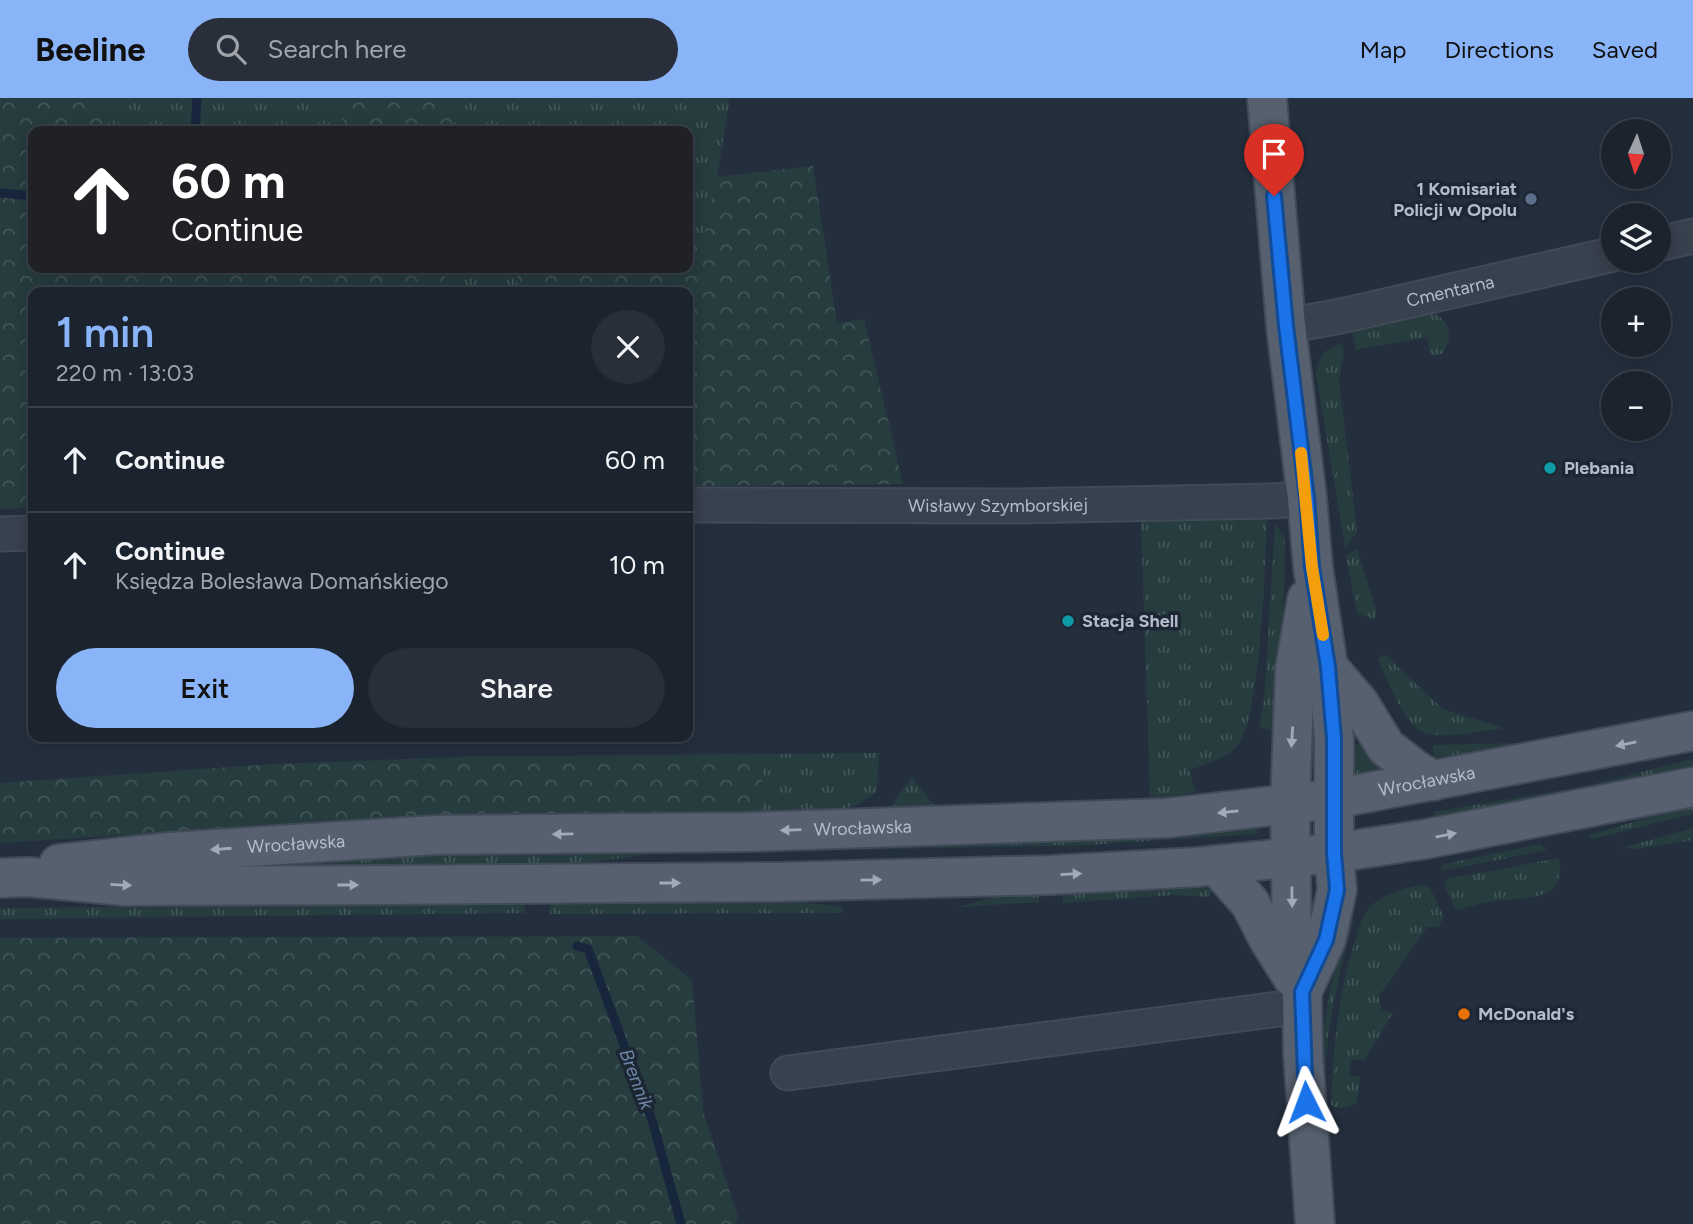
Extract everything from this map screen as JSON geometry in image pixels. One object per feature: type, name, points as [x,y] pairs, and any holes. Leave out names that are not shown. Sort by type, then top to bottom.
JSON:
[{"type":"main road","points":[[1267,98],[1286,326],[1307,498],[1312,567],[1328,667],[1334,739],[1334,853],[1337,890],[1326,940],[1302,999]]},
{"type":"main road","points":[[1312,567],[1295,669],[1290,805],[1292,936],[1302,999],[1315,1224]]},
{"type":"main road","points":[[1328,667],[1359,703],[1386,747],[1434,781]]},
{"type":"main road","name":"Wrocławska","points":[[14,878],[63,863],[170,852],[436,835],[746,832],[1167,818],[1334,799],[1693,731]]},
{"type":"main road","name":"Wrocławska","points":[[14,878],[124,886],[765,882],[1051,876],[1216,865],[1334,853],[1426,839],[1693,786]]},
{"type":"main road","points":[[1216,865],[1250,903],[1302,999]]},
{"type":"street","points":[[1671,241],[1693,236]]},
{"type":"street","name":"Cmentarna","points":[[1286,326],[1601,257]]},
{"type":"street","name":"Wisławy Szymborskiej","points":[[693,506],[1018,506],[1307,498]]},
{"type":"street","points":[[0,534],[28,533]]},
{"type":"street","points":[[788,1073],[1302,999]]},
{"type":"green space","points":[[0,98],[95,98],[109,126],[28,126],[28,273],[441,273],[455,287],[28,287],[28,508],[0,509]]},
{"type":"green space","points":[[95,98],[331,98],[345,126],[109,126]]},
{"type":"green space","points":[[331,98],[458,98],[453,126],[345,126]]},
{"type":"green space","points":[[458,98],[730,98],[703,243],[693,242],[693,126],[453,126]]},
{"type":"green space","points":[[813,166],[837,323],[864,319],[903,484],[693,486],[693,287],[518,287],[517,273],[693,273],[693,242],[703,242],[717,177]]},
{"type":"green space","points":[[440,273],[517,273],[518,287],[455,287]]},
{"type":"green space","points":[[1432,312],[1449,330],[1448,341],[1442,354],[1430,355],[1428,337],[1356,350],[1352,330]]},
{"type":"green space","points":[[1342,343],[1344,352],[1339,380],[1357,532],[1345,548],[1316,374],[1324,354],[1331,347]]},
{"type":"green space","points":[[1256,514],[1267,519],[1265,569],[1257,674],[1245,731],[1237,746],[1227,754],[1189,770],[1196,792],[1150,797],[1141,517]]},
{"type":"green space","points":[[1275,525],[1285,536],[1285,561],[1282,634],[1273,731],[1259,727],[1264,700]]},
{"type":"green space","points":[[1357,549],[1376,610],[1375,620],[1357,613],[1346,556]]},
{"type":"green space","points":[[1384,654],[1443,709],[1504,728],[1451,735],[1423,732],[1409,720],[1396,700],[1378,659]]},
{"type":"green space","points":[[1367,743],[1392,771],[1352,778],[1347,746]]},
{"type":"green space","points":[[1517,743],[1517,747],[1434,757],[1433,745]]},
{"type":"green space","points":[[879,753],[877,792],[860,803],[846,808],[761,811],[764,754]]},
{"type":"green space","points":[[764,754],[761,811],[455,814],[0,843],[0,783],[275,764],[485,756]]},
{"type":"green space","points":[[1693,759],[1693,766],[1664,773],[1434,819],[1434,812],[1586,786]]},
{"type":"green space","points":[[912,777],[936,808],[890,808]]},
{"type":"green space","points":[[1693,805],[1693,814],[1592,839],[1588,835]]},
{"type":"green space","points":[[1257,827],[1257,834],[1087,845],[652,854],[593,862],[207,869],[364,854],[1119,839]]},
{"type":"green space","points":[[1693,828],[1693,840],[1635,849],[1622,848]]},
{"type":"green space","points":[[1540,844],[1547,850],[1442,871],[1441,865]]},
{"type":"green space","points":[[1559,858],[1560,873],[1556,884],[1539,896],[1488,902],[1456,910],[1445,887],[1446,879]]},
{"type":"green space","points":[[1424,884],[1430,888],[1444,917],[1438,927],[1427,927],[1379,996],[1381,1010],[1393,1013],[1364,1060],[1351,1059],[1349,1076],[1360,1077],[1357,1103],[1344,1108],[1334,1107],[1331,1105],[1337,1022],[1344,981],[1361,921],[1369,908],[1383,897],[1398,890]]},
{"type":"green space","points":[[1193,887],[1212,889],[1209,897],[1174,895],[1063,903],[1062,894],[1071,891]]},
{"type":"green space","points":[[1038,892],[1039,902],[958,907],[1007,893]]},
{"type":"green space","points":[[775,899],[842,907],[843,913],[550,914],[550,901]]},
{"type":"green space","points":[[524,903],[525,913],[0,919],[0,908]]},
{"type":"green space","points":[[1352,917],[1354,920],[1340,970],[1328,1036],[1323,1094],[1321,1063],[1330,993],[1342,937]]},
{"type":"green space","points":[[637,936],[692,980],[703,1111],[738,1217],[736,1224],[0,1224],[0,938]]},
{"type":"waterway","name":"Brennik","points":[[195,126],[197,98]]},
{"type":"waterway","points":[[0,193],[28,196]]},
{"type":"waterway","name":"Brennik","points":[[577,946],[588,949],[652,1120],[681,1224]]},
{"type":"slow traffic","points":[[1301,453],[1312,567],[1323,635]]},
{"type":"place","name":"1 Komisariat Policji w Opolu","points":[[1531,199]]},
{"type":"place","name":"Plebania","points":[[1550,468]]},
{"type":"place","name":"Stacja Shell","points":[[1068,621]]},
{"type":"place","name":"McDonald's","points":[[1464,1014]]},
{"type":"route","points":[[1274,196],[1312,567],[1328,667],[1334,739],[1334,853],[1337,890],[1326,940],[1302,992],[1306,1102]]}]
